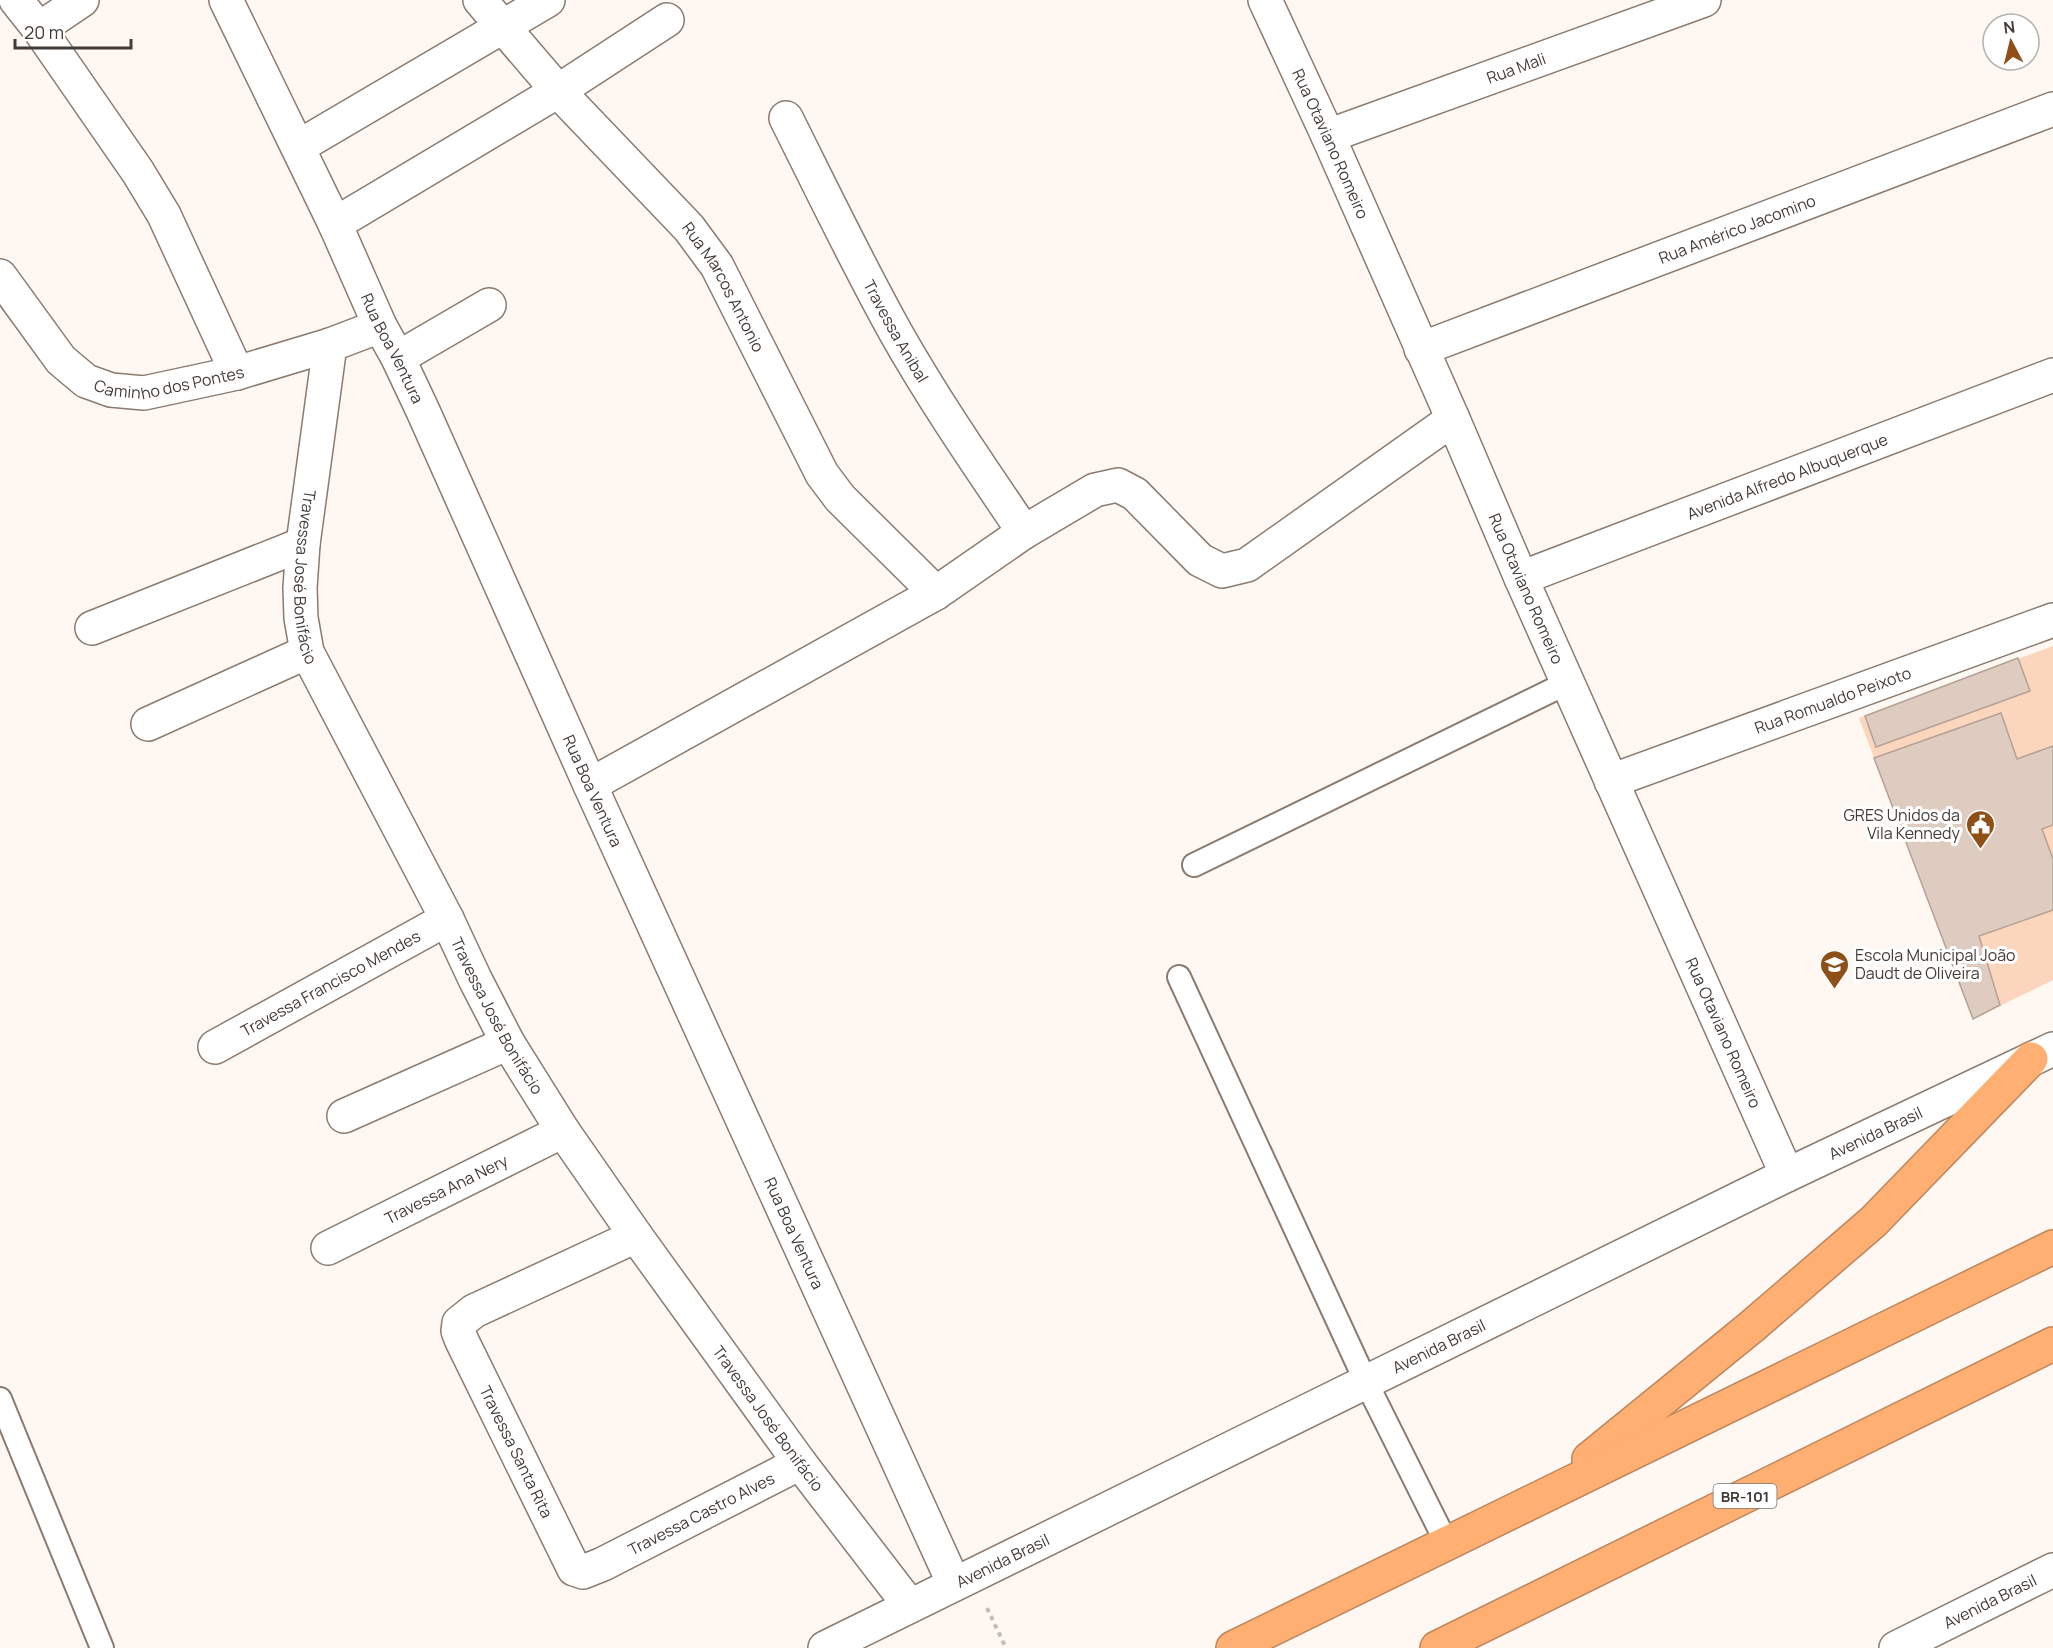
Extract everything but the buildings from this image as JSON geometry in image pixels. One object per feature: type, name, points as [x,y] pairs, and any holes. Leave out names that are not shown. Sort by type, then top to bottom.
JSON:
[{"type":"highway","points":[[1544,1496],[1750,1328],[1873,1222],[2042,1054]]},
{"type":"highway","points":[[1233,1648],[2053,1247]]},
{"type":"highway","name":"BR-101","points":[[1437,1648],[2053,1344]]},
{"type":"street","points":[[16,0],[39,29],[138,172],[164,215],[237,374]]},
{"type":"street","points":[[39,29],[82,0]]},
{"type":"street","name":"Rua Boa Ventura","points":[[226,0],[335,224],[380,326],[398,358],[954,1584]]},
{"type":"street","name":"Rua Marcos Antonio","points":[[480,0],[558,91],[689,228],[717,266],[822,474],[840,498],[936,593]]},
{"type":"street","points":[[298,147],[548,0]]},
{"type":"street","name":"Rua Otaviano Romeiro","points":[[1265,0],[1328,136],[1567,683],[1787,1175]]},
{"type":"street","name":"Rua Mali","points":[[1328,136],[1704,0]]},
{"type":"street","points":[[335,224],[558,91],[667,20]]},
{"type":"street","name":"Rua Américo Jacomino","points":[[1421,348],[2053,109]]},
{"type":"street","name":"Travessa Anibal","points":[[786,118],[896,333],[941,409],[1024,532]]},
{"type":"street","name":"Caminho dos Pontes","points":[[0,276],[61,360],[86,381],[111,390],[144,393],[237,374],[330,345],[380,326]]},
{"type":"street","points":[[398,358],[489,305]]},
{"type":"street","name":"Travessa José Bonifácio","points":[[330,345],[303,544],[300,588],[301,618],[308,652],[508,1043],[563,1131],[800,1463],[910,1606]]},
{"type":"street","name":"Avenida Alfredo Albuquerque","points":[[1521,578],[2053,375]]},
{"type":"street","points":[[590,785],[936,593],[1024,532],[1095,490],[1118,485],[1135,494],[1200,560],[1222,571],[1247,565],[1453,419]]},
{"type":"street","points":[[92,628],[303,544]]},
{"type":"street","name":"Rua Romualdo Peixoto","points":[[1611,781],[2053,620]]},
{"type":"street","points":[[148,724],[308,652]]},
{"type":"street","name":"Travessa Francisco Mendes","points":[[215,1047],[447,920]]},
{"type":"street","points":[[344,1116],[508,1043]]},
{"type":"street","name":"Avenida Brasil","points":[[825,1648],[1787,1175],[2042,1054]]},
{"type":"street","name":"Travessa Ana Nery","points":[[328,1248],[563,1131]]},
{"type":"street","name":"Travessa Santa Rita","points":[[603,1564],[583,1572],[574,1569],[458,1331],[459,1323],[474,1311],[636,1236]]},
{"type":"street","name":"Travessa Castro Alves","points":[[603,1564],[800,1463]]},
{"type":"street","name":"Avenida Brasil","points":[[1896,1648],[1936,1640],[2053,1570]]},
{"type":"lane","points":[[1194,865],[1567,683]]},
{"type":"lane","points":[[1179,977],[1366,1382],[1447,1544]]},
{"type":"lane","points":[[0,1399],[102,1648]]},
{"type":"path","points":[[986,1608],[1006,1648]]},
{"type":"shaded area","name":"GRES Unidos da Vila Kennedy","points":[[2053,646],[2053,980],[1973,1019],[1859,718]]},
{"type":"place","name":"GRES Unidos da Vila Kennedy","points":[[1981,850]]},
{"type":"place","name":"Escola Municipal João Daudt de Oliveira","points":[[1834,990]]}]
